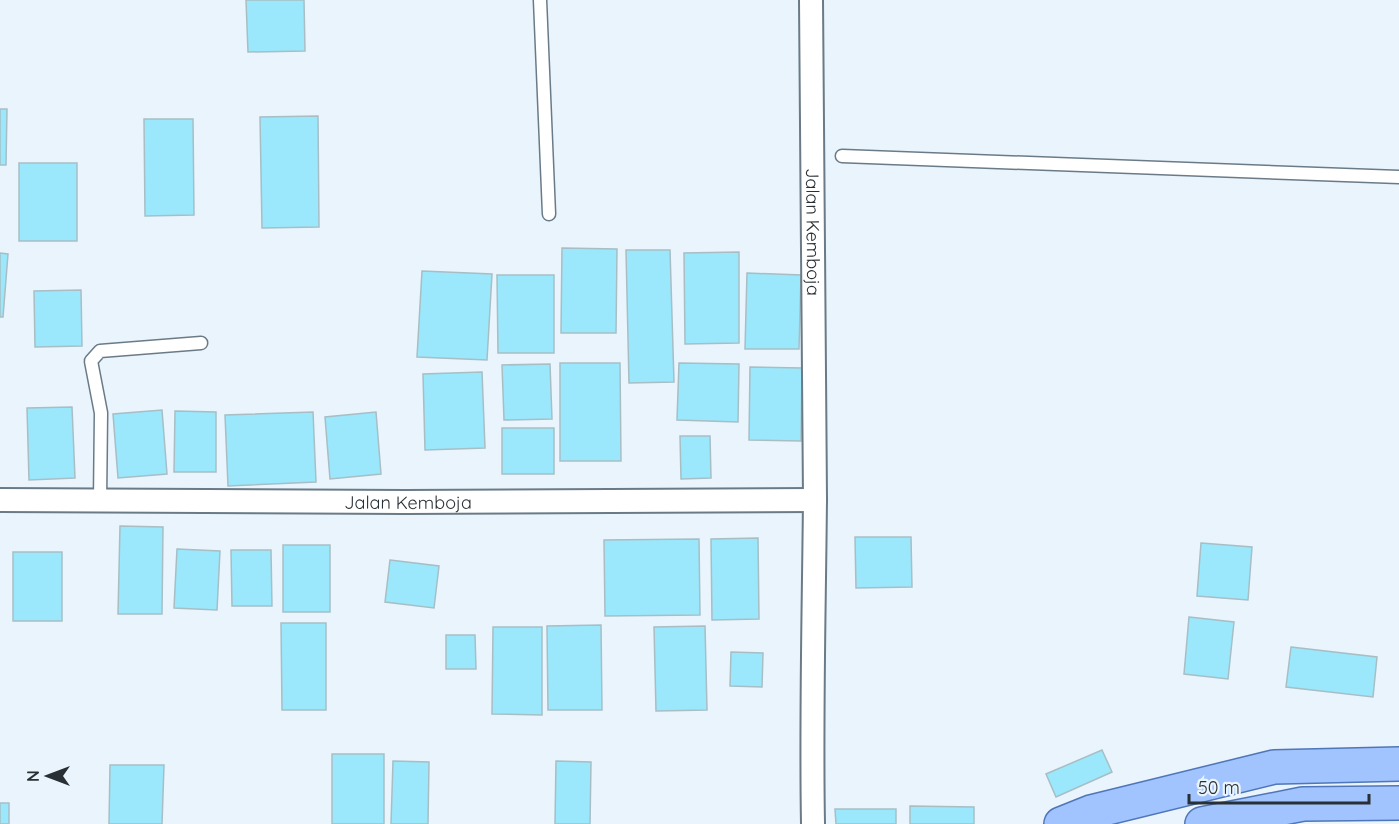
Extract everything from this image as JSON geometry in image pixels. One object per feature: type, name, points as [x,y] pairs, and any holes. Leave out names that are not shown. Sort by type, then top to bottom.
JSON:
[{"type":"main road","points":[[1061,824],[1091,812],[1274,767],[1399,764]]},
{"type":"main road","points":[[1202,824],[1303,804],[1399,803]]},
{"type":"street","name":"Jalan Kemboja","points":[[811,0],[814,203],[811,730],[813,824]]},
{"type":"street","name":"Jalan Kemboja","points":[[0,500],[405,502],[814,500]]},
{"type":"lane","points":[[540,0],[549,214]]},
{"type":"lane","points":[[842,156],[1399,177]]},
{"type":"lane","points":[[100,501],[101,413],[91,361],[100,351],[201,343]]},
{"type":"building","points":[[246,0],[304,0],[305,51],[248,52]]},
{"type":"building","points":[[0,109],[7,109],[6,165],[0,165]]},
{"type":"building","points":[[318,116],[319,227],[262,228],[260,117]]},
{"type":"building","points":[[144,119],[193,119],[194,215],[145,216]]},
{"type":"building","points":[[19,163],[77,163],[77,241],[19,241]]},
{"type":"building","points":[[562,248],[617,249],[616,333],[561,333]]},
{"type":"building","points":[[626,250],[670,250],[674,382],[629,383]]},
{"type":"building","points":[[739,252],[739,343],[685,344],[684,253]]},
{"type":"building","points":[[0,253],[8,254],[3,317],[0,317]]},
{"type":"building","points":[[422,271],[492,274],[487,360],[417,357]]},
{"type":"building","points":[[747,273],[801,275],[799,349],[745,349]]},
{"type":"building","points":[[497,275],[554,275],[554,353],[498,353]]},
{"type":"building","points":[[81,290],[82,346],[35,347],[34,291]]},
{"type":"building","points":[[560,363],[620,363],[621,461],[560,461]]},
{"type":"building","points":[[679,363],[739,364],[738,422],[677,420]]},
{"type":"building","points":[[550,364],[552,419],[504,420],[502,365]]},
{"type":"building","points":[[750,367],[802,368],[801,441],[749,440]]},
{"type":"building","points":[[482,372],[485,448],[425,450],[423,374]]},
{"type":"building","points":[[72,407],[75,478],[29,480],[27,408]]},
{"type":"building","points":[[162,410],[167,474],[118,478],[113,414]]},
{"type":"building","points":[[175,411],[216,412],[216,472],[174,472]]},
{"type":"building","points":[[313,412],[316,482],[228,486],[225,415]]},
{"type":"building","points":[[376,412],[381,474],[330,479],[325,417]]},
{"type":"building","points":[[502,428],[554,428],[554,474],[502,474]]},
{"type":"building","points":[[680,436],[710,436],[711,478],[681,479]]},
{"type":"building","points":[[120,526],[163,527],[162,614],[118,614]]},
{"type":"building","points":[[855,537],[911,537],[912,587],[856,588]]},
{"type":"building","points":[[758,538],[759,619],[712,620],[711,539]]},
{"type":"building","points":[[699,539],[700,615],[605,616],[604,540]]},
{"type":"building","points":[[1201,543],[1252,547],[1248,600],[1197,596]]},
{"type":"building","points":[[283,545],[330,545],[330,612],[283,612]]},
{"type":"building","points":[[177,549],[220,551],[217,610],[174,608]]},
{"type":"building","points":[[231,550],[271,550],[272,606],[232,606]]},
{"type":"building","points":[[13,552],[62,552],[62,621],[13,621]]},
{"type":"building","points":[[390,560],[439,566],[434,608],[385,602]]},
{"type":"building","points":[[1189,617],[1234,622],[1228,679],[1184,674]]},
{"type":"building","points":[[281,623],[326,623],[326,710],[282,710]]},
{"type":"building","points":[[601,625],[602,710],[548,710],[547,626]]},
{"type":"building","points":[[705,626],[707,710],[656,711],[654,627]]},
{"type":"building","points":[[493,627],[542,627],[542,715],[492,714]]},
{"type":"building","points":[[446,635],[475,635],[476,669],[446,669]]},
{"type":"building","points":[[1291,647],[1377,657],[1373,697],[1286,687]]},
{"type":"building","points":[[731,652],[763,653],[762,687],[730,686]]},
{"type":"building","points":[[1102,750],[1112,772],[1056,797],[1046,774]]},
{"type":"building","points":[[332,754],[384,754],[384,824],[332,824]]},
{"type":"building","points":[[393,761],[429,762],[428,824],[391,824]]},
{"type":"building","points":[[556,761],[591,762],[590,824],[555,824]]},
{"type":"building","points":[[110,765],[164,765],[162,824],[109,824]]},
{"type":"building","points":[[0,803],[9,803],[9,824],[0,824]]},
{"type":"building","points":[[910,806],[974,807],[974,824],[910,824]]},
{"type":"building","points":[[835,809],[896,809],[896,824],[836,824]]}]
